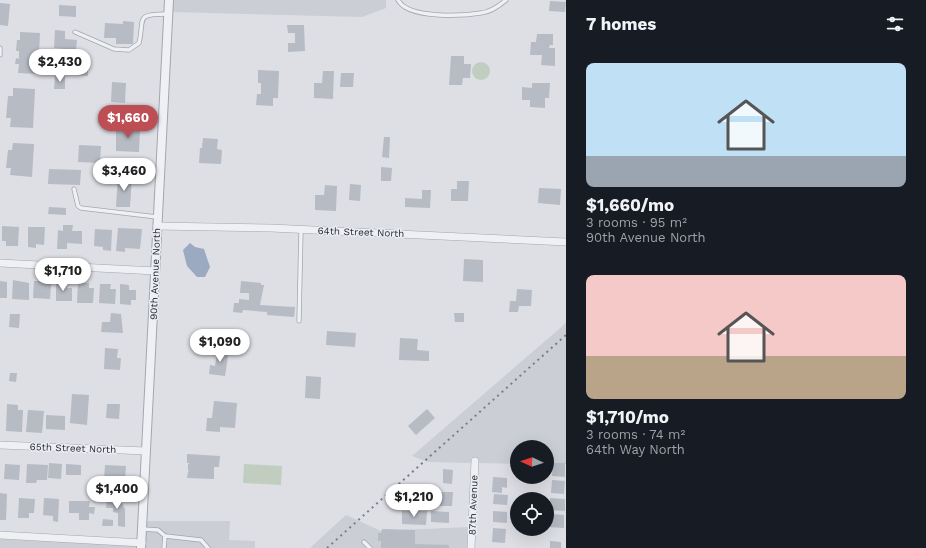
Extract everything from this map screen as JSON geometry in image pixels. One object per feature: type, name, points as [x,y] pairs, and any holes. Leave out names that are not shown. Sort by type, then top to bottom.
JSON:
[{"type":"street","name":"90th Avenue North","points":[[142,545],[169,0]]},
{"type":"street","name":"64th Street North","points":[[157,222],[566,242]]},
{"type":"street","points":[[0,263],[156,271]]},
{"type":"street","name":"65th Street North","points":[[0,445],[146,451]]},
{"type":"street","name":"87th Avenue","points":[[471,548],[475,461]]},
{"type":"street","points":[[0,535],[142,545]]},
{"type":"lane","points":[[398,0],[407,10],[431,15],[482,13],[496,8],[506,0]]},
{"type":"lane","points":[[76,32],[114,49],[129,50],[139,43],[141,21],[143,18],[154,14],[168,14]]},
{"type":"lane","points":[[0,48],[0,55]]},
{"type":"lane","points":[[74,189],[78,206],[81,208],[157,222]]},
{"type":"lane","points":[[299,321],[301,230]]},
{"type":"lane","points":[[142,530],[158,530],[165,536],[202,540],[208,548]]},
{"type":"lane","points":[[164,548],[165,536]]},
{"type":"lane","points":[[364,542],[370,548]]},
{"type":"shaded area","points":[[173,0],[386,0],[386,8],[362,17],[172,12]]},
{"type":"shaded area","points":[[566,323],[566,464],[554,464],[554,440],[510,440],[510,464],[479,463],[479,458],[471,458],[471,463],[428,462],[412,456]]},
{"type":"shaded area","points":[[346,515],[381,531],[468,527],[467,548],[310,548]]},
{"type":"shaded area","points":[[147,521],[230,521],[229,540],[255,541],[255,548],[145,548]]},
{"type":"shaded area","points":[[0,539],[137,546],[137,548],[0,548]]},
{"type":"green space","points":[[477,62],[485,62],[490,67],[488,78],[485,80],[477,80],[472,75],[472,67]]},
{"type":"green space","points":[[244,464],[282,466],[281,485],[243,483]]},
{"type":"water","points":[[190,243],[195,247],[204,249],[210,267],[205,277],[197,277],[187,266],[183,250]]},
{"type":"building","points":[[550,1],[566,2],[565,12],[549,11]]},
{"type":"building","points":[[0,3],[10,4],[8,26],[0,25]]},
{"type":"building","points":[[59,5],[76,6],[76,17],[59,16]]},
{"type":"building","points":[[123,21],[134,22],[133,44],[116,44],[116,38],[104,38],[105,23],[123,24]]},
{"type":"building","points":[[287,25],[304,25],[305,51],[288,52],[288,43],[295,43],[295,33],[288,33]]},
{"type":"building","points":[[55,30],[65,31],[65,39],[77,40],[76,50],[54,48]]},
{"type":"building","points":[[20,32],[40,33],[38,74],[18,73],[19,64],[15,64],[16,58],[19,59],[19,51],[16,51],[17,40],[20,40]]},
{"type":"building","points":[[537,34],[553,34],[553,45],[550,45],[549,48],[555,48],[555,66],[541,65],[542,55],[530,55],[531,42],[536,42]]},
{"type":"building","points":[[451,56],[464,56],[464,64],[471,64],[470,78],[463,78],[462,85],[449,85]]},
{"type":"building","points":[[75,66],[88,67],[88,76],[74,75]]},
{"type":"building","points":[[258,70],[279,71],[278,98],[273,98],[273,106],[256,105],[257,94],[261,94],[261,83],[258,83]]},
{"type":"building","points":[[323,71],[334,71],[333,99],[314,98],[314,83],[322,83]]},
{"type":"building","points":[[341,73],[354,73],[353,87],[340,87]]},
{"type":"building","points":[[55,76],[65,76],[65,89],[54,89]]},
{"type":"building","points":[[112,82],[126,83],[125,103],[111,102]]},
{"type":"building","points":[[532,83],[550,83],[549,98],[545,98],[545,108],[530,107],[530,100],[522,100],[522,87],[532,88]]},
{"type":"building","points":[[13,88],[35,89],[33,128],[10,127],[11,118],[6,118],[8,96],[13,96]]},
{"type":"building","points":[[116,127],[140,128],[139,152],[116,151]]},
{"type":"building","points":[[384,137],[390,137],[389,158],[382,157]]},
{"type":"building","points":[[203,138],[218,139],[217,149],[222,150],[221,164],[199,163],[200,148],[202,148]]},
{"type":"building","points":[[13,143],[34,144],[32,177],[10,175],[11,168],[6,168],[8,150],[12,150]]},
{"type":"building","points":[[79,145],[101,146],[100,163],[78,162]]},
{"type":"building","points":[[381,167],[392,168],[391,181],[381,181]]},
{"type":"building","points":[[49,169],[81,170],[80,185],[48,184]]},
{"type":"building","points":[[118,176],[132,177],[130,207],[116,207]]},
{"type":"building","points":[[457,181],[469,181],[468,201],[451,201],[451,189],[457,189]]},
{"type":"building","points":[[350,184],[361,185],[360,201],[349,200]]},
{"type":"building","points":[[325,185],[337,186],[336,211],[315,210],[315,195],[324,195]]},
{"type":"building","points":[[539,188],[561,189],[560,205],[538,203]]},
{"type":"building","points":[[422,190],[431,190],[430,208],[405,207],[405,198],[422,199]]},
{"type":"building","points":[[49,207],[66,208],[66,215],[48,214]]},
{"type":"building","points":[[63,225],[73,225],[72,231],[82,231],[82,244],[67,243],[67,249],[57,249],[58,230],[63,231]]},
{"type":"building","points":[[2,226],[19,227],[18,246],[6,246],[6,241],[2,241]]},
{"type":"building","points":[[28,227],[45,227],[44,245],[36,244],[36,248],[28,247]]},
{"type":"building","points":[[118,228],[142,229],[140,249],[125,248],[125,252],[116,251]]},
{"type":"building","points":[[95,229],[112,230],[111,251],[103,250],[103,247],[94,246]]},
{"type":"building","points":[[464,259],[483,260],[483,282],[463,281]]},
{"type":"building","points":[[13,280],[29,283],[29,300],[12,299]]},
{"type":"building","points":[[0,281],[7,282],[7,298],[0,298]]},
{"type":"building","points":[[34,281],[45,281],[45,284],[51,284],[50,299],[33,298]]},
{"type":"building","points":[[56,281],[67,282],[67,288],[72,288],[72,301],[56,301]]},
{"type":"building","points":[[241,281],[261,283],[261,285],[264,285],[260,305],[295,307],[294,317],[267,315],[267,312],[243,310],[242,313],[233,312],[234,303],[239,303],[239,299],[249,300],[249,293],[240,293]]},
{"type":"building","points":[[78,283],[89,283],[89,288],[94,288],[93,303],[77,303]]},
{"type":"building","points":[[100,284],[111,284],[110,289],[116,289],[115,304],[99,303]]},
{"type":"building","points":[[120,284],[129,285],[129,290],[136,290],[136,300],[131,300],[131,305],[120,304]]},
{"type":"building","points":[[517,289],[532,290],[531,306],[519,306],[518,312],[509,312],[510,301],[516,301]]},
{"type":"building","points":[[111,313],[121,314],[123,333],[101,332],[102,322],[110,322]]},
{"type":"building","points":[[454,313],[464,313],[464,322],[455,322]]},
{"type":"building","points":[[10,314],[20,314],[19,328],[9,327]]},
{"type":"building","points":[[327,331],[356,333],[355,347],[326,345]]},
{"type":"building","points":[[400,338],[418,339],[417,350],[429,351],[429,361],[399,360]]},
{"type":"building","points":[[105,348],[118,349],[117,358],[121,358],[120,370],[104,369]]},
{"type":"building","points":[[218,348],[229,350],[225,376],[209,374],[210,365],[215,366]]},
{"type":"building","points":[[10,373],[17,373],[16,382],[9,381]]},
{"type":"building","points":[[306,376],[321,377],[320,399],[305,398]]},
{"type":"building","points":[[72,394],[89,395],[87,425],[70,423]]},
{"type":"building","points":[[214,401],[237,403],[235,428],[220,427],[220,432],[206,431],[207,418],[212,418]]},
{"type":"building","points":[[7,404],[18,405],[18,410],[23,410],[22,432],[6,431]]},
{"type":"building","points":[[107,404],[120,404],[119,419],[106,418]]},
{"type":"building","points":[[427,409],[435,418],[416,435],[408,426]]},
{"type":"building","points":[[28,410],[44,411],[42,433],[26,432]]},
{"type":"building","points":[[46,415],[65,416],[65,430],[46,429]]},
{"type":"building","points":[[187,454],[220,456],[219,467],[214,467],[214,479],[187,478],[189,471],[188,464],[190,463],[187,463]]},
{"type":"building","points":[[49,463],[62,464],[61,479],[48,478]]},
{"type":"building","points":[[554,463],[565,463],[565,477],[554,476]]},
{"type":"building","points":[[5,464],[20,465],[19,480],[4,479]]},
{"type":"building","points":[[27,464],[48,465],[47,480],[37,480],[36,483],[26,483]]},
{"type":"building","points":[[66,464],[81,465],[81,475],[66,475]]},
{"type":"building","points":[[105,465],[126,466],[125,481],[120,480],[120,485],[115,485],[115,480],[104,480]]},
{"type":"building","points":[[443,469],[453,470],[452,484],[443,483]]},
{"type":"building","points":[[493,477],[507,478],[507,488],[502,487],[502,493],[492,492]]},
{"type":"building","points":[[554,480],[565,481],[564,494],[551,492],[552,484],[554,484]]},
{"type":"building","points":[[441,492],[453,492],[452,506],[440,506]]},
{"type":"building","points":[[0,493],[7,494],[6,520],[0,520]]},
{"type":"building","points":[[494,494],[508,495],[507,505],[493,504]]},
{"type":"building","points":[[19,498],[35,499],[34,513],[29,513],[29,518],[18,518]]},
{"type":"building","points":[[44,498],[59,499],[58,522],[53,521],[53,516],[43,515]]},
{"type":"building","points":[[107,498],[120,499],[125,509],[125,527],[118,526],[118,513],[113,512],[113,508],[106,508]]},
{"type":"building","points":[[423,498],[431,499],[431,506],[423,506]]},
{"type":"building","points":[[554,498],[565,499],[565,511],[554,510]]},
{"type":"building","points":[[69,501],[90,501],[89,507],[95,507],[94,514],[89,513],[89,520],[79,520],[79,513],[69,513]]},
{"type":"building","points":[[402,511],[427,511],[426,525],[402,524]]},
{"type":"building","points":[[431,511],[449,512],[449,523],[431,522]]},
{"type":"building","points":[[493,511],[507,512],[507,523],[493,522]]},
{"type":"building","points":[[554,514],[564,515],[564,528],[554,527]]},
{"type":"building","points":[[103,519],[113,520],[113,526],[102,526]]},
{"type":"building","points":[[493,528],[506,529],[505,543],[492,542]]},
{"type":"building","points":[[382,529],[415,530],[415,544],[449,545],[449,548],[381,548],[381,541],[378,541],[378,533],[381,533]]},
{"type":"building","points":[[550,541],[561,542],[561,548],[550,548]]},
{"type":"railway","points":[[327,548],[566,335]]}]
